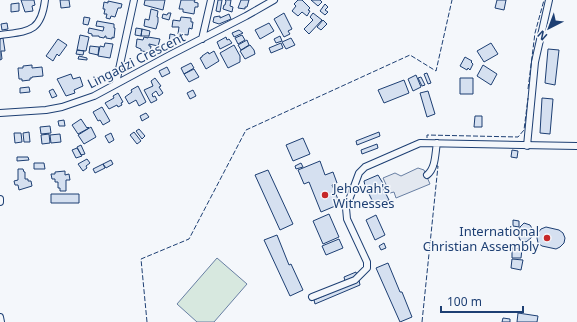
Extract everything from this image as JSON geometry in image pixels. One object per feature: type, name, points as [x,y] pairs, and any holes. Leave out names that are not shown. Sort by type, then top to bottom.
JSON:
[{"type":"street","points":[[0,35],[27,31],[35,27],[42,15],[45,0]]},
{"type":"street","points":[[116,83],[134,0]]},
{"type":"street","points":[[202,39],[211,0]]},
{"type":"street","name":"Lingadzi Crescent","points":[[0,113],[46,110],[62,107],[94,96],[274,0]]},
{"type":"street","points":[[527,146],[535,62],[549,0]]},
{"type":"street","points":[[312,297],[355,280],[367,268],[367,262],[346,214],[346,208],[362,170],[365,167],[420,143],[577,146]]},
{"type":"street","points":[[427,175],[431,172],[434,165],[437,143]]},
{"type":"street","points":[[0,317],[0,322]]},
{"type":"shaded area","points":[[418,168],[424,170],[430,184],[396,198],[394,192],[390,193],[383,178],[395,173],[401,176]]},
{"type":"shaded area","points":[[217,258],[247,284],[214,322],[197,322],[177,304]]},
{"type":"building","points":[[21,0],[34,0],[35,5],[32,6],[33,11],[25,12]]},
{"type":"building","points":[[60,0],[69,0],[70,7],[61,8]]},
{"type":"building","points":[[145,0],[165,0],[163,10],[144,5]]},
{"type":"building","points":[[181,0],[195,0],[194,2],[198,3],[198,7],[195,7],[194,14],[183,12],[183,9],[179,9]]},
{"type":"building","points":[[218,0],[222,0],[220,12],[216,11]]},
{"type":"building","points":[[225,0],[231,0],[230,6],[233,7],[232,12],[223,9]]},
{"type":"building","points":[[241,0],[249,0],[245,9],[238,8]]},
{"type":"building","points":[[298,0],[302,0],[310,8],[307,16],[302,12],[298,16],[292,11],[296,6],[294,4]]},
{"type":"building","points":[[311,0],[320,0],[322,2],[318,6]]},
{"type":"building","points":[[497,0],[506,0],[504,10],[495,8]]},
{"type":"building","points":[[108,1],[122,4],[121,8],[118,8],[115,17],[111,16],[110,19],[106,18],[107,14],[104,14],[105,9],[103,9],[104,2],[108,3]]},
{"type":"building","points":[[19,3],[19,11],[11,12],[11,4]]},
{"type":"building","points":[[325,4],[328,7],[325,10],[328,12],[325,15],[320,11]]},
{"type":"building","points":[[151,9],[158,11],[158,22],[156,29],[144,26],[145,19],[149,20]]},
{"type":"building","points":[[168,13],[171,13],[169,20],[162,18],[163,14],[167,15]]},
{"type":"building","points":[[284,13],[292,29],[288,31],[290,34],[284,37],[274,19]]},
{"type":"building","points":[[313,13],[322,20],[309,34],[304,29],[313,20],[310,17]]},
{"type":"building","points":[[229,14],[231,19],[219,24],[213,22],[214,17],[220,16],[220,18]]},
{"type":"building","points":[[84,17],[90,18],[88,25],[83,24]]},
{"type":"building","points":[[181,17],[191,18],[191,22],[193,22],[192,29],[189,28],[188,35],[178,34],[179,27],[172,27],[173,20],[180,21]]},
{"type":"building","points":[[323,20],[327,24],[321,30],[317,27]]},
{"type":"building","points":[[97,21],[114,24],[114,38],[106,38],[106,36],[104,38],[92,36],[92,34],[88,33],[89,28],[103,31],[104,27],[96,26]]},
{"type":"building","points":[[7,23],[8,29],[2,30],[1,24]]},
{"type":"building","points":[[269,23],[274,31],[260,39],[255,30]]},
{"type":"building","points":[[136,28],[142,29],[141,36],[135,35]]},
{"type":"building","points":[[142,29],[150,31],[149,36],[141,36]]},
{"type":"building","points":[[239,30],[243,33],[234,37],[232,33]]},
{"type":"building","points":[[170,34],[175,35],[174,42],[169,42]]},
{"type":"building","points":[[80,35],[89,37],[86,51],[77,50]]},
{"type":"building","points":[[242,35],[245,40],[238,44],[235,38]]},
{"type":"building","points":[[280,36],[282,41],[276,43],[274,39]]},
{"type":"building","points":[[144,37],[160,39],[158,46],[149,44],[149,46],[151,46],[150,52],[141,51],[141,49],[136,47],[137,39],[143,40]]},
{"type":"building","points":[[226,37],[227,40],[229,39],[232,43],[220,49],[217,42]]},
{"type":"building","points":[[3,38],[5,51],[1,51],[2,59],[0,60],[0,39]]},
{"type":"building","points":[[291,38],[295,45],[286,49],[282,42]]},
{"type":"building","points":[[58,39],[67,45],[59,56],[57,54],[53,61],[46,56]]},
{"type":"building","points":[[247,40],[249,45],[241,50],[238,45]]},
{"type":"building","points":[[105,43],[113,44],[110,58],[98,56],[100,46],[104,47]]},
{"type":"building","points":[[281,43],[283,48],[271,53],[269,48]]},
{"type":"building","points":[[491,43],[498,54],[484,62],[477,51]]},
{"type":"building","points":[[234,45],[240,56],[240,62],[228,68],[220,53]]},
{"type":"building","points":[[250,45],[255,54],[245,59],[240,51]]},
{"type":"building","points":[[90,46],[99,47],[98,55],[89,53]]},
{"type":"building","points":[[548,49],[559,50],[555,85],[545,83]]},
{"type":"building","points":[[77,50],[84,51],[83,55],[76,54]]},
{"type":"building","points":[[214,51],[219,61],[206,69],[200,58],[208,52],[209,54]]},
{"type":"building","points":[[79,56],[87,58],[87,60],[78,59]]},
{"type":"building","points":[[465,57],[472,61],[471,62],[473,64],[470,70],[460,66]]},
{"type":"building","points":[[191,63],[194,68],[184,74],[181,68]]},
{"type":"building","points":[[32,65],[32,68],[42,67],[43,76],[32,77],[30,80],[22,81],[22,79],[19,79],[18,68]]},
{"type":"building","points":[[483,65],[497,74],[491,85],[477,76]]},
{"type":"building","points":[[167,67],[170,73],[162,77],[159,71]]},
{"type":"building","points":[[194,69],[199,77],[189,82],[184,74]]},
{"type":"building","points":[[427,73],[431,83],[428,84],[424,74]]},
{"type":"building","points":[[71,74],[73,79],[80,77],[83,86],[74,90],[75,93],[66,96],[57,79]]},
{"type":"building","points":[[416,75],[421,87],[413,91],[408,79]]},
{"type":"building","points":[[421,77],[425,85],[422,86],[418,78]]},
{"type":"building","points":[[155,78],[161,86],[159,87],[163,93],[159,96],[156,91],[152,94],[157,100],[151,103],[144,90],[153,86],[151,81]]},
{"type":"building","points":[[460,78],[473,78],[473,94],[460,94]]},
{"type":"building","points":[[404,80],[409,93],[384,103],[378,90]]},
{"type":"building","points":[[138,86],[146,102],[139,106],[136,100],[129,104],[125,97],[132,92],[131,90]]},
{"type":"building","points":[[29,87],[30,92],[20,93],[20,88]]},
{"type":"building","points":[[53,89],[57,96],[52,98],[49,91]]},
{"type":"building","points":[[193,90],[196,96],[190,99],[187,93]]},
{"type":"building","points":[[428,91],[435,114],[427,117],[420,93]]},
{"type":"building","points":[[118,93],[123,102],[121,103],[122,105],[118,107],[117,105],[109,109],[105,103],[114,98],[113,96]]},
{"type":"building","points":[[542,98],[553,99],[550,134],[540,133]]},
{"type":"building","points":[[102,107],[110,121],[103,125],[100,120],[98,121],[93,112]]},
{"type":"building","points":[[146,113],[149,117],[142,121],[140,116]]},
{"type":"building","points":[[475,116],[482,116],[482,127],[474,127]]},
{"type":"building","points":[[81,119],[87,128],[89,128],[78,134],[72,125]]},
{"type":"building","points":[[64,120],[65,126],[59,126],[58,121]]},
{"type":"building","points":[[50,126],[51,133],[41,134],[40,127]]},
{"type":"building","points":[[91,127],[96,137],[84,144],[78,135]]},
{"type":"building","points":[[139,129],[145,136],[142,139],[136,131]]},
{"type":"building","points":[[29,132],[30,142],[24,142],[23,133]]},
{"type":"building","points":[[134,132],[141,141],[137,144],[130,135]]},
{"type":"building","points":[[379,132],[380,136],[357,145],[356,141]]},
{"type":"building","points":[[14,133],[21,133],[22,142],[15,143]]},
{"type":"building","points":[[111,133],[114,140],[109,143],[105,136]]},
{"type":"building","points":[[49,134],[50,143],[42,144],[41,135]]},
{"type":"building","points":[[60,134],[61,142],[51,143],[50,135]]},
{"type":"building","name":"Jehovah's Witnesses","points":[[303,138],[310,154],[293,161],[286,145]]},
{"type":"building","points":[[377,144],[378,148],[362,154],[361,150]]},
{"type":"building","points":[[81,145],[85,154],[81,155],[77,147]]},
{"type":"building","points":[[77,148],[82,156],[76,158],[72,150]]},
{"type":"building","points":[[512,150],[518,151],[517,158],[511,157]]},
{"type":"building","points":[[17,157],[28,157],[29,160],[17,161]]},
{"type":"building","points":[[87,159],[90,163],[83,171],[78,164]]},
{"type":"building","points":[[111,160],[113,164],[106,168],[103,164]]},
{"type":"building","name":"Jehovah's Witnesses","points":[[320,161],[325,175],[333,172],[337,183],[332,185],[340,204],[321,212],[309,182],[304,184],[298,170]]},
{"type":"building","points":[[34,163],[44,163],[45,169],[34,169]]},
{"type":"building","points":[[301,163],[303,167],[296,169],[295,166]]},
{"type":"building","points":[[103,164],[105,168],[95,173],[93,169]]},
{"type":"building","points":[[18,169],[23,169],[25,172],[25,179],[31,181],[32,186],[19,190],[18,185],[15,185],[14,181],[18,180]]},
{"type":"building","points":[[268,170],[293,224],[280,230],[255,175]]},
{"type":"building","points":[[65,171],[65,175],[69,174],[70,180],[66,180],[66,191],[60,191],[60,188],[58,188],[58,182],[55,182],[55,179],[52,179],[51,174]]},
{"type":"building","name":"Jehovah's Witnesses","points":[[378,175],[384,185],[382,186],[389,200],[375,206],[364,181]]},
{"type":"building","points":[[51,194],[79,194],[79,203],[51,203]]},
{"type":"building","name":"Jehovah's Witnesses","points":[[329,214],[339,237],[323,244],[313,221]]},
{"type":"building","name":"Jehovah's Witnesses","points":[[376,215],[385,235],[375,240],[366,220]]},
{"type":"building","points":[[513,220],[519,221],[519,227],[513,226]]},
{"type":"building","points":[[524,223],[530,225],[533,230],[531,238],[526,242],[520,240],[518,235],[520,227]]},
{"type":"building","points":[[546,227],[559,230],[563,233],[565,238],[564,243],[560,247],[556,249],[542,246],[538,243],[538,233],[541,229]]},
{"type":"building","points":[[277,235],[289,265],[291,264],[303,290],[290,296],[264,240]]},
{"type":"building","points":[[339,239],[343,248],[326,255],[322,246]]},
{"type":"building","points":[[384,243],[386,248],[381,250],[379,246]]},
{"type":"building","points":[[512,248],[522,249],[521,258],[512,258]]},
{"type":"building","points":[[512,259],[523,260],[521,270],[511,268]]},
{"type":"building","points":[[388,263],[412,317],[400,322],[376,268]]},
{"type":"building","points":[[356,272],[357,276],[345,281],[344,277]]},
{"type":"building","points":[[359,280],[360,285],[315,304],[314,300]]},
{"type":"building","points":[[518,313],[538,316],[537,322],[517,322]]},
{"type":"building","points":[[503,318],[510,319],[510,322],[502,322]]},
{"type":"fence","points":[[147,322],[141,259],[189,239],[246,130],[410,55],[436,71],[452,0]]},
{"type":"fence","points":[[528,89],[535,33],[544,0]]},
{"type":"fence","points":[[427,138],[427,135],[518,137],[524,130],[528,98]]},
{"type":"fence","points":[[422,322],[438,166],[436,166]]},
{"type":"place","name":"Jehovah's Witnesses","points":[[325,195]]},
{"type":"place","name":"International Christian Assembly","points":[[547,238]]}]
